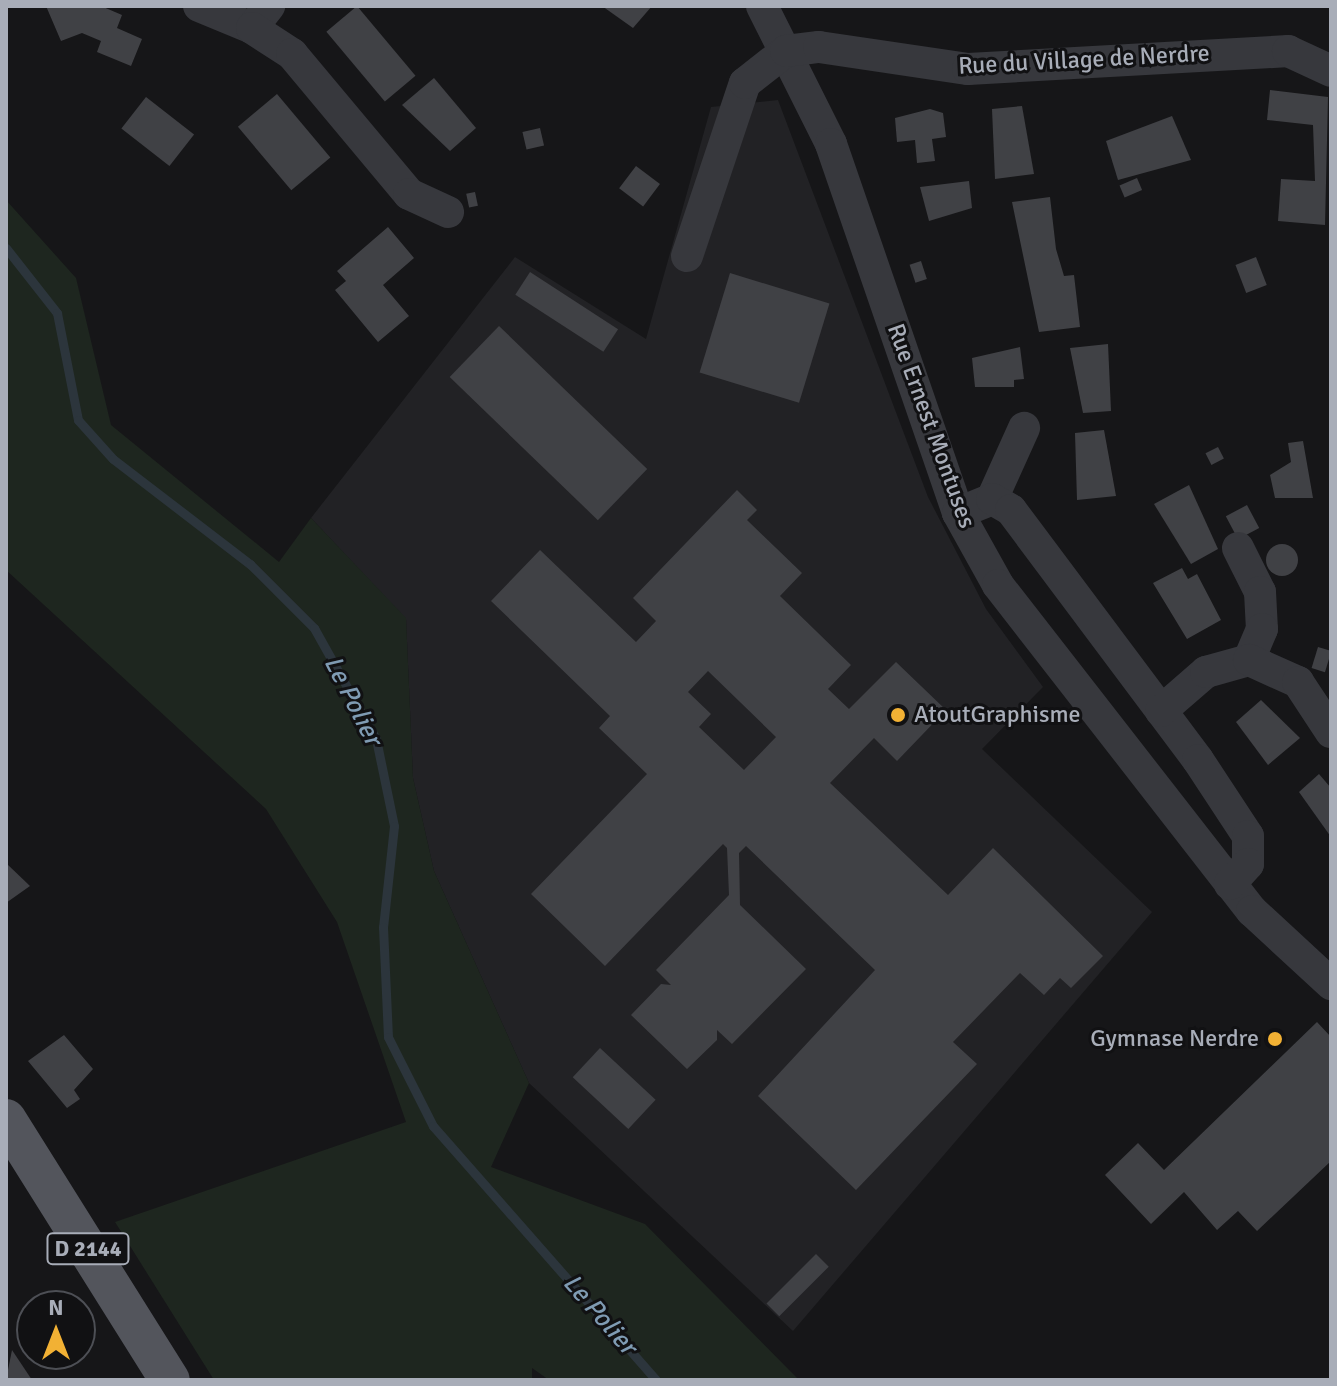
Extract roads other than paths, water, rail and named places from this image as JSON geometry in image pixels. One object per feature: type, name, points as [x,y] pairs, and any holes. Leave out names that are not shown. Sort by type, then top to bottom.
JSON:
[{"type":"main road","name":"D 2144","points":[[6,1119],[170,1380]]},
{"type":"street","points":[[199,6],[261,17],[409,194],[448,212]]},
{"type":"street","name":"Rue Ernest Montuses","points":[[762,6],[831,144],[958,513],[998,585],[1230,884],[1331,984]]},
{"type":"street","name":"Rue du Village de Nerdre","points":[[786,51],[819,47],[968,69],[1288,51],[1331,71]]},
{"type":"street","points":[[687,256],[745,83],[786,51]]},
{"type":"street","name":"Rue Ernest Montuses","points":[[992,499],[1024,428]]},
{"type":"street","points":[[958,513],[992,499],[1011,510],[1161,711],[1248,836],[1248,864],[1230,884]]},
{"type":"street","points":[[1238,548],[1260,592],[1262,629],[1249,660]]},
{"type":"street","points":[[1161,711],[1206,672],[1249,660],[1331,693]]},
{"type":"street","points":[[1298,682],[1331,732]]},
{"type":"waterway","name":"Le Polier","points":[[6,248],[57,313],[78,420],[113,459],[250,564],[314,628],[376,739],[394,826],[383,927],[388,1037],[433,1126],[656,1380]]},
{"type":"place","name":"AtoutGraphisme","points":[[898,715]]},
{"type":"place","name":"Gymnase Nerdre","points":[[1275,1039]]}]
